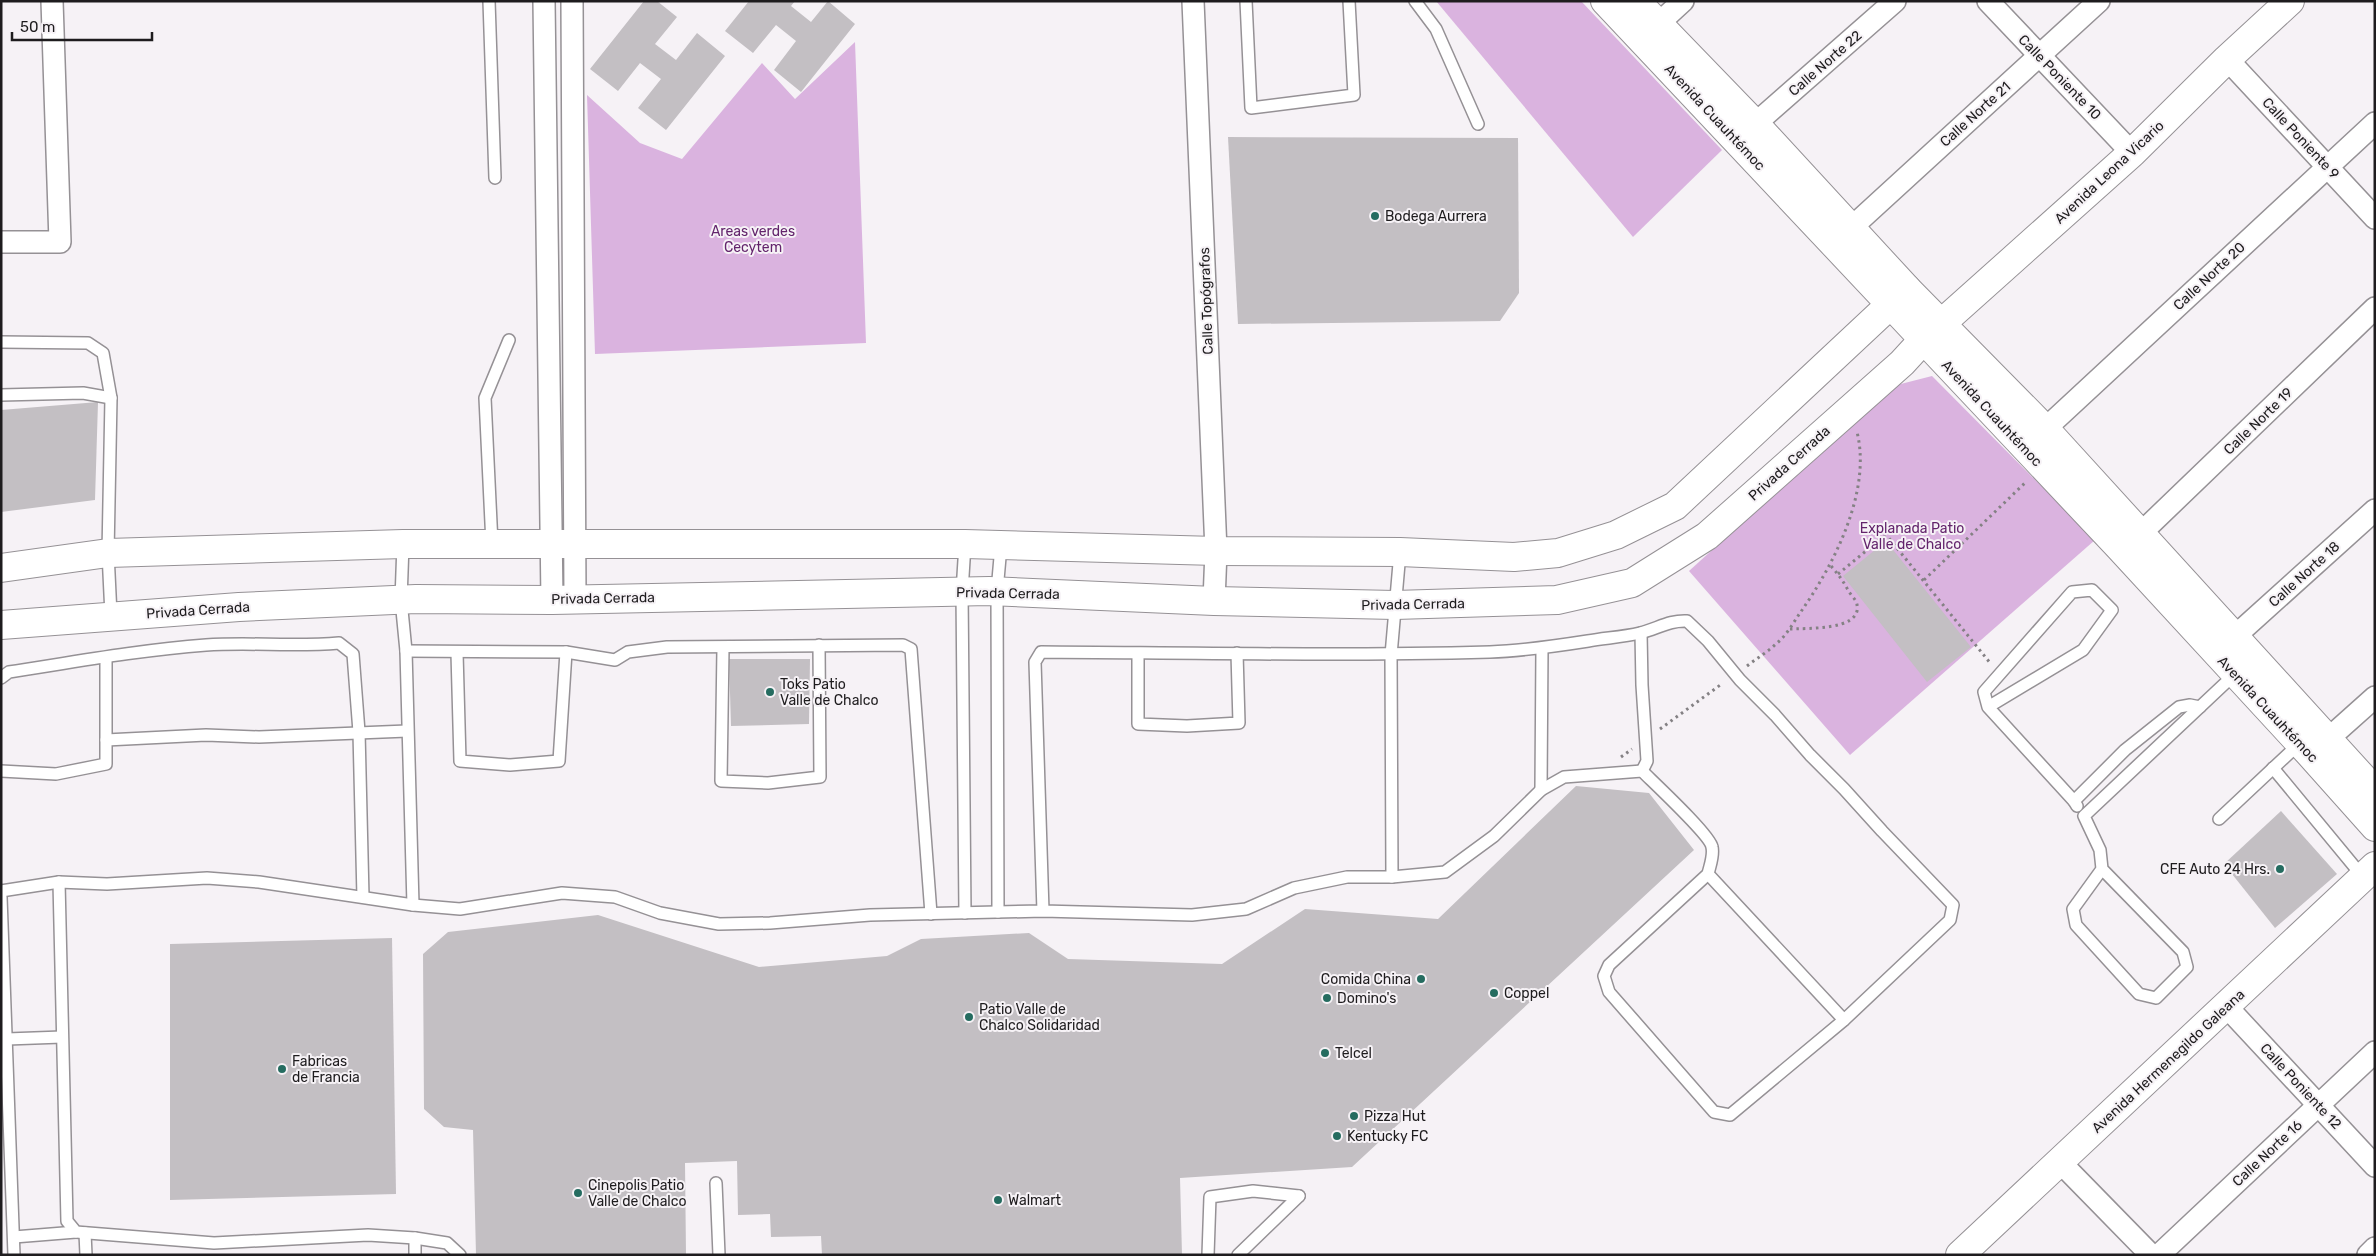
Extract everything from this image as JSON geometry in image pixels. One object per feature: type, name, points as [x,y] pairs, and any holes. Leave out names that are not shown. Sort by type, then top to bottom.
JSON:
[{"type":"street","points":[[1,242],[60,242],[52,1]]},
{"type":"street","points":[[544,1],[546,144],[564,599]]},
{"type":"street","points":[[563,544],[573,144],[572,1]]},
{"type":"street","name":"Calle Topógrafos","points":[[1193,1],[1216,551],[1214,601]]},
{"type":"street","name":"Avenida Cuauhtémoc","points":[[1606,1],[1933,332],[2045,429],[2233,638],[2243,666],[2300,743],[2375,827]]},
{"type":"street","name":"Avenida Cuauhtémoc","points":[[1636,1],[1755,124],[1851,228],[1899,297]]},
{"type":"street","points":[[1658,24],[1683,1]]},
{"type":"street","name":"Calle Norte 22","points":[[1755,124],[1895,1]]},
{"type":"street","name":"Calle Poniente 10","points":[[1988,1],[2132,153]]},
{"type":"street","name":"Calle Norte 21","points":[[1851,228],[2099,1]]},
{"type":"street","name":"Avenida Leona Vicario","points":[[1933,332],[2132,153],[2227,59],[2290,1]]},
{"type":"street","name":"Calle Poniente 9","points":[[2227,59],[2375,218]]},
{"type":"street","name":"Calle Norte 20","points":[[2045,429],[2375,123]]},
{"type":"street","points":[[546,144],[573,144]]},
{"type":"street","points":[[1,568],[108,553],[403,544],[965,544],[1216,551],[1400,552],[1514,557],[1558,553],[1616,535],[1675,506],[1899,297]]},
{"type":"street","name":"Calle Norte 19","points":[[2140,534],[2375,308]]},
{"type":"street","name":"Avenida Cuauhtémoc","points":[[1933,332],[2042,467],[2243,666],[2328,739],[2375,791]]},
{"type":"street","name":"Privada Cerrada","points":[[1,625],[239,606],[401,600],[997,591],[1214,601],[1395,605],[1557,600],[1632,583],[1707,536],[1902,363],[1933,332]]},
{"type":"street","name":"Calle Norte 18","points":[[2233,638],[2375,510]]},
{"type":"street","points":[[2328,739],[2375,697]]},
{"type":"street","name":"Avenida Hermenegildo Galeana","points":[[1960,1255],[2369,872]]},
{"type":"street","name":"Calle Poniente 12","points":[[2226,1006],[2375,1166]]},
{"type":"street","name":"Calle Norte 16","points":[[2159,1255],[2375,1052]]},
{"type":"street","points":[[2060,1162],[2151,1255]]},
{"type":"street","points":[[2368,1255],[2375,1248]]},
{"type":"lane","points":[[488,1],[495,178]]},
{"type":"lane","points":[[1246,1],[1251,108],[1354,95],[1349,1]]},
{"type":"lane","points":[[1415,1],[1436,29],[1478,124]]},
{"type":"lane","points":[[492,544],[485,398],[509,340]]},
{"type":"lane","points":[[1,342],[88,343],[104,353],[111,398],[108,553],[111,615]]},
{"type":"lane","points":[[1,395],[82,393],[111,398]]},
{"type":"lane","points":[[403,544],[401,600],[406,651],[413,905]]},
{"type":"lane","points":[[964,913],[962,592],[965,544]]},
{"type":"lane","points":[[998,912],[997,591],[1001,546]]},
{"type":"lane","points":[[1392,877],[1392,655],[1400,552]]},
{"type":"lane","points":[[1988,707],[2083,650],[2112,610],[2092,590],[2072,592],[1984,692],[1988,707],[2074,802],[2084,816],[2100,850],[2102,869],[2182,952],[2187,967],[2156,998],[2139,994],[2076,924],[2073,909],[2102,869]]},
{"type":"lane","points":[[1,891],[59,882],[107,884],[206,878],[259,882],[413,905],[460,909],[562,893],[615,897],[660,913],[720,924],[770,923],[870,914],[1043,911],[1192,915],[1246,909],[1294,888],[1347,877],[1392,877],[1445,872],[1494,836],[1541,790],[1564,777],[1642,771],[1680,808],[1712,845],[1713,856],[1708,874],[1609,965],[1604,976],[1609,992],[1714,1112],[1730,1115],[1844,1020],[1950,920],[1952,904],[1735,674],[1708,640],[1687,621],[1674,620],[1641,633],[1542,648],[1491,652],[1392,655],[1041,652],[1035,662],[1043,911]]},
{"type":"lane","points":[[1641,633],[1647,761],[1642,771]]},
{"type":"lane","points":[[1,678],[9,672],[205,645],[257,643],[308,646],[339,643],[353,654],[359,732],[363,897]]},
{"type":"lane","points":[[406,651],[457,653],[566,652],[615,660],[628,652],[667,647],[903,645],[911,649],[931,914]]},
{"type":"lane","points":[[723,648],[721,781],[768,783],[820,777],[819,646]]},
{"type":"lane","points":[[1541,790],[1542,648]]},
{"type":"lane","points":[[457,653],[460,761],[510,765],[559,762],[566,652]]},
{"type":"lane","points":[[1138,654],[1138,724],[1187,726],[1240,723],[1237,653]]},
{"type":"lane","points":[[1,772],[56,774],[106,764],[106,658]]},
{"type":"lane","points":[[2084,816],[2243,666]]},
{"type":"lane","points":[[2074,802],[2125,750],[2179,707],[2190,705],[2200,707]]},
{"type":"lane","points":[[106,740],[206,735],[299,736],[407,731]]},
{"type":"lane","points":[[2219,819],[2300,743]]},
{"type":"lane","points":[[2125,750],[2140,763]]},
{"type":"lane","points":[[2274,768],[2369,872]]},
{"type":"lane","points":[[1708,874],[1844,1020]]},
{"type":"lane","points":[[59,882],[67,1221],[80,1233],[86,1255]]},
{"type":"lane","points":[[1,897],[14,1255]]},
{"type":"lane","points":[[7,1039],[62,1037]]},
{"type":"lane","points":[[716,1183],[719,1255]]},
{"type":"lane","points":[[1208,1255],[1210,1197],[1253,1191],[1299,1196],[1238,1255]]},
{"type":"lane","points":[[14,1236],[80,1233],[214,1243],[368,1235],[415,1238],[448,1243],[460,1255]]},
{"type":"lane","points":[[415,1238],[415,1255]]},
{"type":"path","points":[[1596,774],[1778,643],[1789,628],[1831,566],[1850,521],[1860,467],[1861,448],[1851,409]]},
{"type":"path","points":[[1924,580],[2042,467]]},
{"type":"path","points":[[1838,574],[1883,537],[1888,537],[1999,673]]},
{"type":"path","points":[[1789,628],[1840,625],[1851,621],[1856,615],[1857,605],[1831,566]]},
{"type":"green space","points":[[1436,1],[1581,1],[1722,150],[1633,237]]},
{"type":"green space","name":"Areas verdes Cecytem","points":[[855,42],[866,343],[595,354],[587,95],[640,143],[682,159],[762,63],[795,99]]},
{"type":"green space","name":"Explanada Patio Valle de Chalco","points":[[1932,376],[2095,540],[1850,755],[1689,571],[1893,386]]},
{"type":"building","points":[[644,1],[657,1],[677,17],[655,44],[676,60],[697,33],[725,56],[666,130],[638,108],[661,79],[640,63],[618,91],[590,69]]},
{"type":"building","points":[[749,1],[795,1],[791,6],[811,22],[828,1],[855,24],[801,92],[774,70],[796,41],[776,25],[753,53],[725,31]]},
{"type":"building","name":"Bodega Aurrera","points":[[1228,137],[1518,138],[1519,293],[1500,321],[1238,324]]},
{"type":"building","points":[[98,402],[95,500],[1,512],[1,410]]},
{"type":"building","points":[[1886,541],[1971,647],[1927,682],[1843,576]]},
{"type":"building","name":"Toks Patio Valle de Chalco","points":[[729,659],[810,659],[809,724],[731,726]]},
{"type":"building","name":"Patio Valle de Chalco Solidaridad","points":[[1576,786],[1649,793],[1694,850],[1352,1167],[1180,1178],[1182,1255],[822,1255],[821,1236],[771,1237],[770,1214],[738,1215],[737,1161],[685,1163],[686,1255],[476,1255],[473,1130],[444,1127],[424,1109],[423,954],[448,932],[598,915],[759,967],[887,956],[921,939],[1029,933],[1068,959],[1222,964],[1305,909],[1438,919]]},
{"type":"building","name":"CFE Auto 24 Hrs.","points":[[2281,811],[2337,874],[2275,928],[2224,864]]},
{"type":"building","name":"Fabricas de Francia","points":[[392,938],[396,1194],[170,1200],[170,944]]},
{"type":"place","name":"Bodega Aurrera","points":[[1375,216]]},
{"type":"place","name":"Toks Patio Valle de Chalco","points":[[770,692]]},
{"type":"place","name":"CFE Auto 24 Hrs.","points":[[2280,869]]},
{"type":"place","name":"Comida China","points":[[1421,979]]},
{"type":"place","name":"Coppel","points":[[1494,993]]},
{"type":"place","name":"Domino's","points":[[1327,998]]},
{"type":"place","name":"Patio Valle de Chalco Solidaridad","points":[[969,1017]]},
{"type":"place","name":"Telcel","points":[[1325,1053]]},
{"type":"place","name":"Fabricas de Francia","points":[[282,1069]]},
{"type":"place","name":"Pizza Hut","points":[[1354,1116]]},
{"type":"place","name":"Kentucky FC","points":[[1337,1136]]},
{"type":"place","name":"Cinepolis Patio Valle de Chalco","points":[[578,1193]]},
{"type":"place","name":"Walmart","points":[[998,1200]]}]
